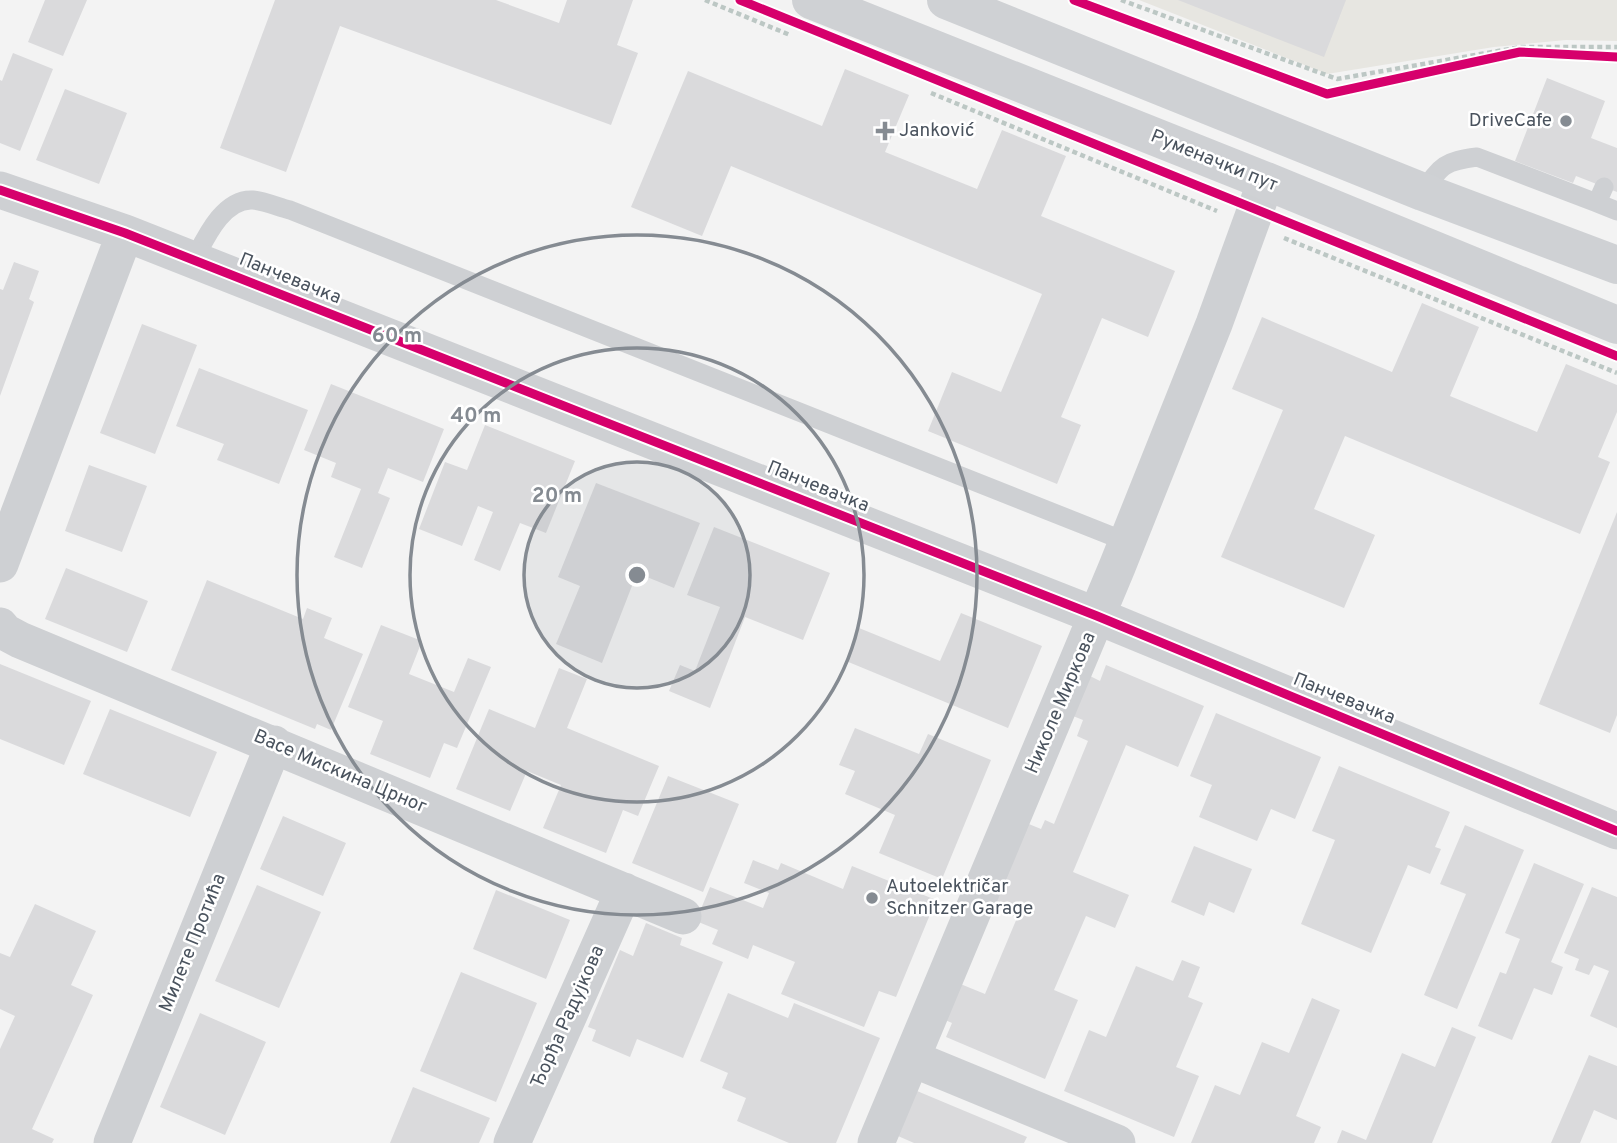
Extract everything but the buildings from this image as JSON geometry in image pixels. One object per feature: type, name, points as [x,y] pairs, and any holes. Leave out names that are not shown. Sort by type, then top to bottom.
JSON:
[{"type":"main road","name":"Руменачки пут","points":[[811,0],[1266,181],[1617,325]]},
{"type":"main road","points":[[953,1],[1423,192],[1617,265]]},
{"type":"street","name":"Николе Миркова","points":[[876,1143],[1127,542],[1214,324],[1266,181]]},
{"type":"street","name":"Панчевачка","points":[[0,190],[125,233],[1097,616],[1617,831]]},
{"type":"street","points":[[0,564],[125,233]]},
{"type":"street","name":"Васе Мискина Црног","points":[[0,626],[20,640],[683,916]]},
{"type":"street","name":"Милете Протића","points":[[112,1143],[274,744]]},
{"type":"street","name":"Ђорђа Радујкова","points":[[512,1143],[624,891]]},
{"type":"street","points":[[913,1059],[1116,1143]]},
{"type":"lane","points":[[1423,192],[1438,169],[1456,159],[1477,157],[1601,195],[1617,211]]},
{"type":"lane","points":[[194,260],[215,221],[235,205],[251,200],[290,210],[1127,542]]},
{"type":"path","points":[[705,0],[794,37]]},
{"type":"path","points":[[1121,0],[1337,79],[1521,47],[1617,47]]},
{"type":"path","points":[[1391,80],[1520,52],[1617,57]]},
{"type":"path","points":[[921,89],[1617,373]]},
{"type":"shaded area","points":[[1139,0],[1617,0],[1617,41],[1566,40],[1494,47],[1327,74]]},
{"type":"cycle path","points":[[740,0],[1617,356]]},
{"type":"cycle path","points":[[1074,0],[1327,94],[1520,52],[1617,57]]},
{"type":"cycle path","points":[[0,190],[125,233],[1097,616],[1617,831]]},
{"type":"place","name":"DriveCafe","points":[[1566,121]]},
{"type":"place","name":"Janković","points":[[885,131]]},
{"type":"place","name":"Autoelektričar Schnitzer Garage","points":[[872,898]]}]
